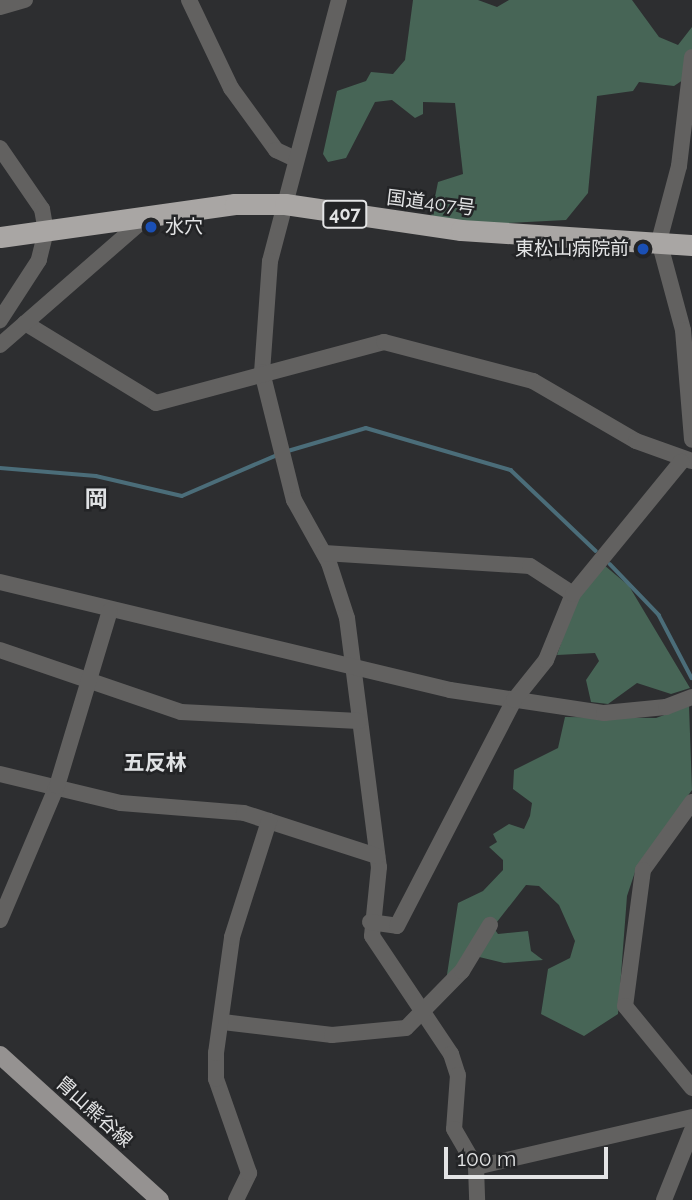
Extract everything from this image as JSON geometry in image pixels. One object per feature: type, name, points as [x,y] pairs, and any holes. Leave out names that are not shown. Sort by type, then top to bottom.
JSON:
[{"type":"highway","name":"国道407号","points":[[0,237],[150,215],[285,204],[461,230],[692,245]]},
{"type":"main road","name":"胄山熊谷線","points":[[0,1056],[160,1200]]},
{"type":"street","points":[[0,7],[24,0]]},
{"type":"street","points":[[189,0],[231,88],[275,150],[295,159]]},
{"type":"street","points":[[339,0],[295,159],[264,300],[262,372],[294,500],[324,553],[347,618],[377,856],[370,922],[376,949],[425,1013],[458,1075],[454,1129],[476,1167],[477,1200]]},
{"type":"street","points":[[692,57],[678,166],[659,241],[683,330],[692,440]]},
{"type":"street","points":[[0,148],[42,209],[46,231],[39,260],[0,320]]},
{"type":"street","points":[[0,345],[150,215]]},
{"type":"street","points":[[25,323],[156,403],[262,372],[384,342],[533,382],[687,461],[573,594],[546,660],[514,700],[397,926],[370,922]]},
{"type":"street","points":[[324,553],[530,566],[573,594]]},
{"type":"street","points":[[0,582],[110,611],[514,700],[604,713],[666,707],[692,696]]},
{"type":"street","points":[[0,920],[57,786],[110,611]]},
{"type":"street","points":[[0,650],[181,712],[359,721]]},
{"type":"street","points":[[0,774],[121,803],[203,806],[269,821],[377,856]]},
{"type":"street","points":[[692,802],[643,870],[625,1006],[692,1088]]},
{"type":"street","points":[[236,1200],[249,1173],[216,1079],[234,930],[269,821]]},
{"type":"street","points":[[223,1022],[332,1035],[406,1028],[425,1013],[491,925]]},
{"type":"street","points":[[476,1167],[692,1117]]},
{"type":"street","points":[[664,1200],[692,1130]]},
{"type":"green space","points":[[413,0],[478,0],[497,7],[509,0],[632,0],[659,37],[678,45],[692,27],[692,55],[683,80],[674,86],[639,82],[633,91],[597,96],[588,193],[566,220],[489,224],[431,217],[438,182],[463,174],[455,103],[423,102],[423,114],[415,118],[392,100],[375,102],[346,158],[328,162],[323,154],[337,91],[366,81],[371,72],[393,74],[405,60]]},
{"type":"green space","points":[[604,565],[629,586],[690,688],[671,694],[637,683],[608,704],[591,702],[586,680],[599,661],[595,653],[557,655],[578,594]]},
{"type":"green space","points":[[689,706],[692,790],[637,866],[627,896],[618,1014],[584,1036],[541,1014],[548,969],[570,958],[575,941],[559,905],[539,886],[526,885],[493,927],[498,934],[528,931],[531,951],[543,960],[504,963],[471,955],[446,981],[458,903],[483,891],[503,870],[503,860],[489,847],[497,842],[493,834],[509,824],[524,829],[530,816],[532,803],[513,789],[514,770],[558,748],[565,717],[656,718]]},
{"type":"waterway","points":[[288,451],[366,428],[511,470],[596,551]]},
{"type":"waterway","points":[[0,468],[96,476],[182,496],[277,455]]},
{"type":"waterway","points":[[610,564],[659,615],[692,678]]},
{"type":"place","name":"水穴","points":[[151,227]]},
{"type":"place","name":"東松山病院前","points":[[643,249]]},
{"type":"district","name":"岡","points":[[96,499]]},
{"type":"district","name":"五反林","points":[[155,763]]}]
